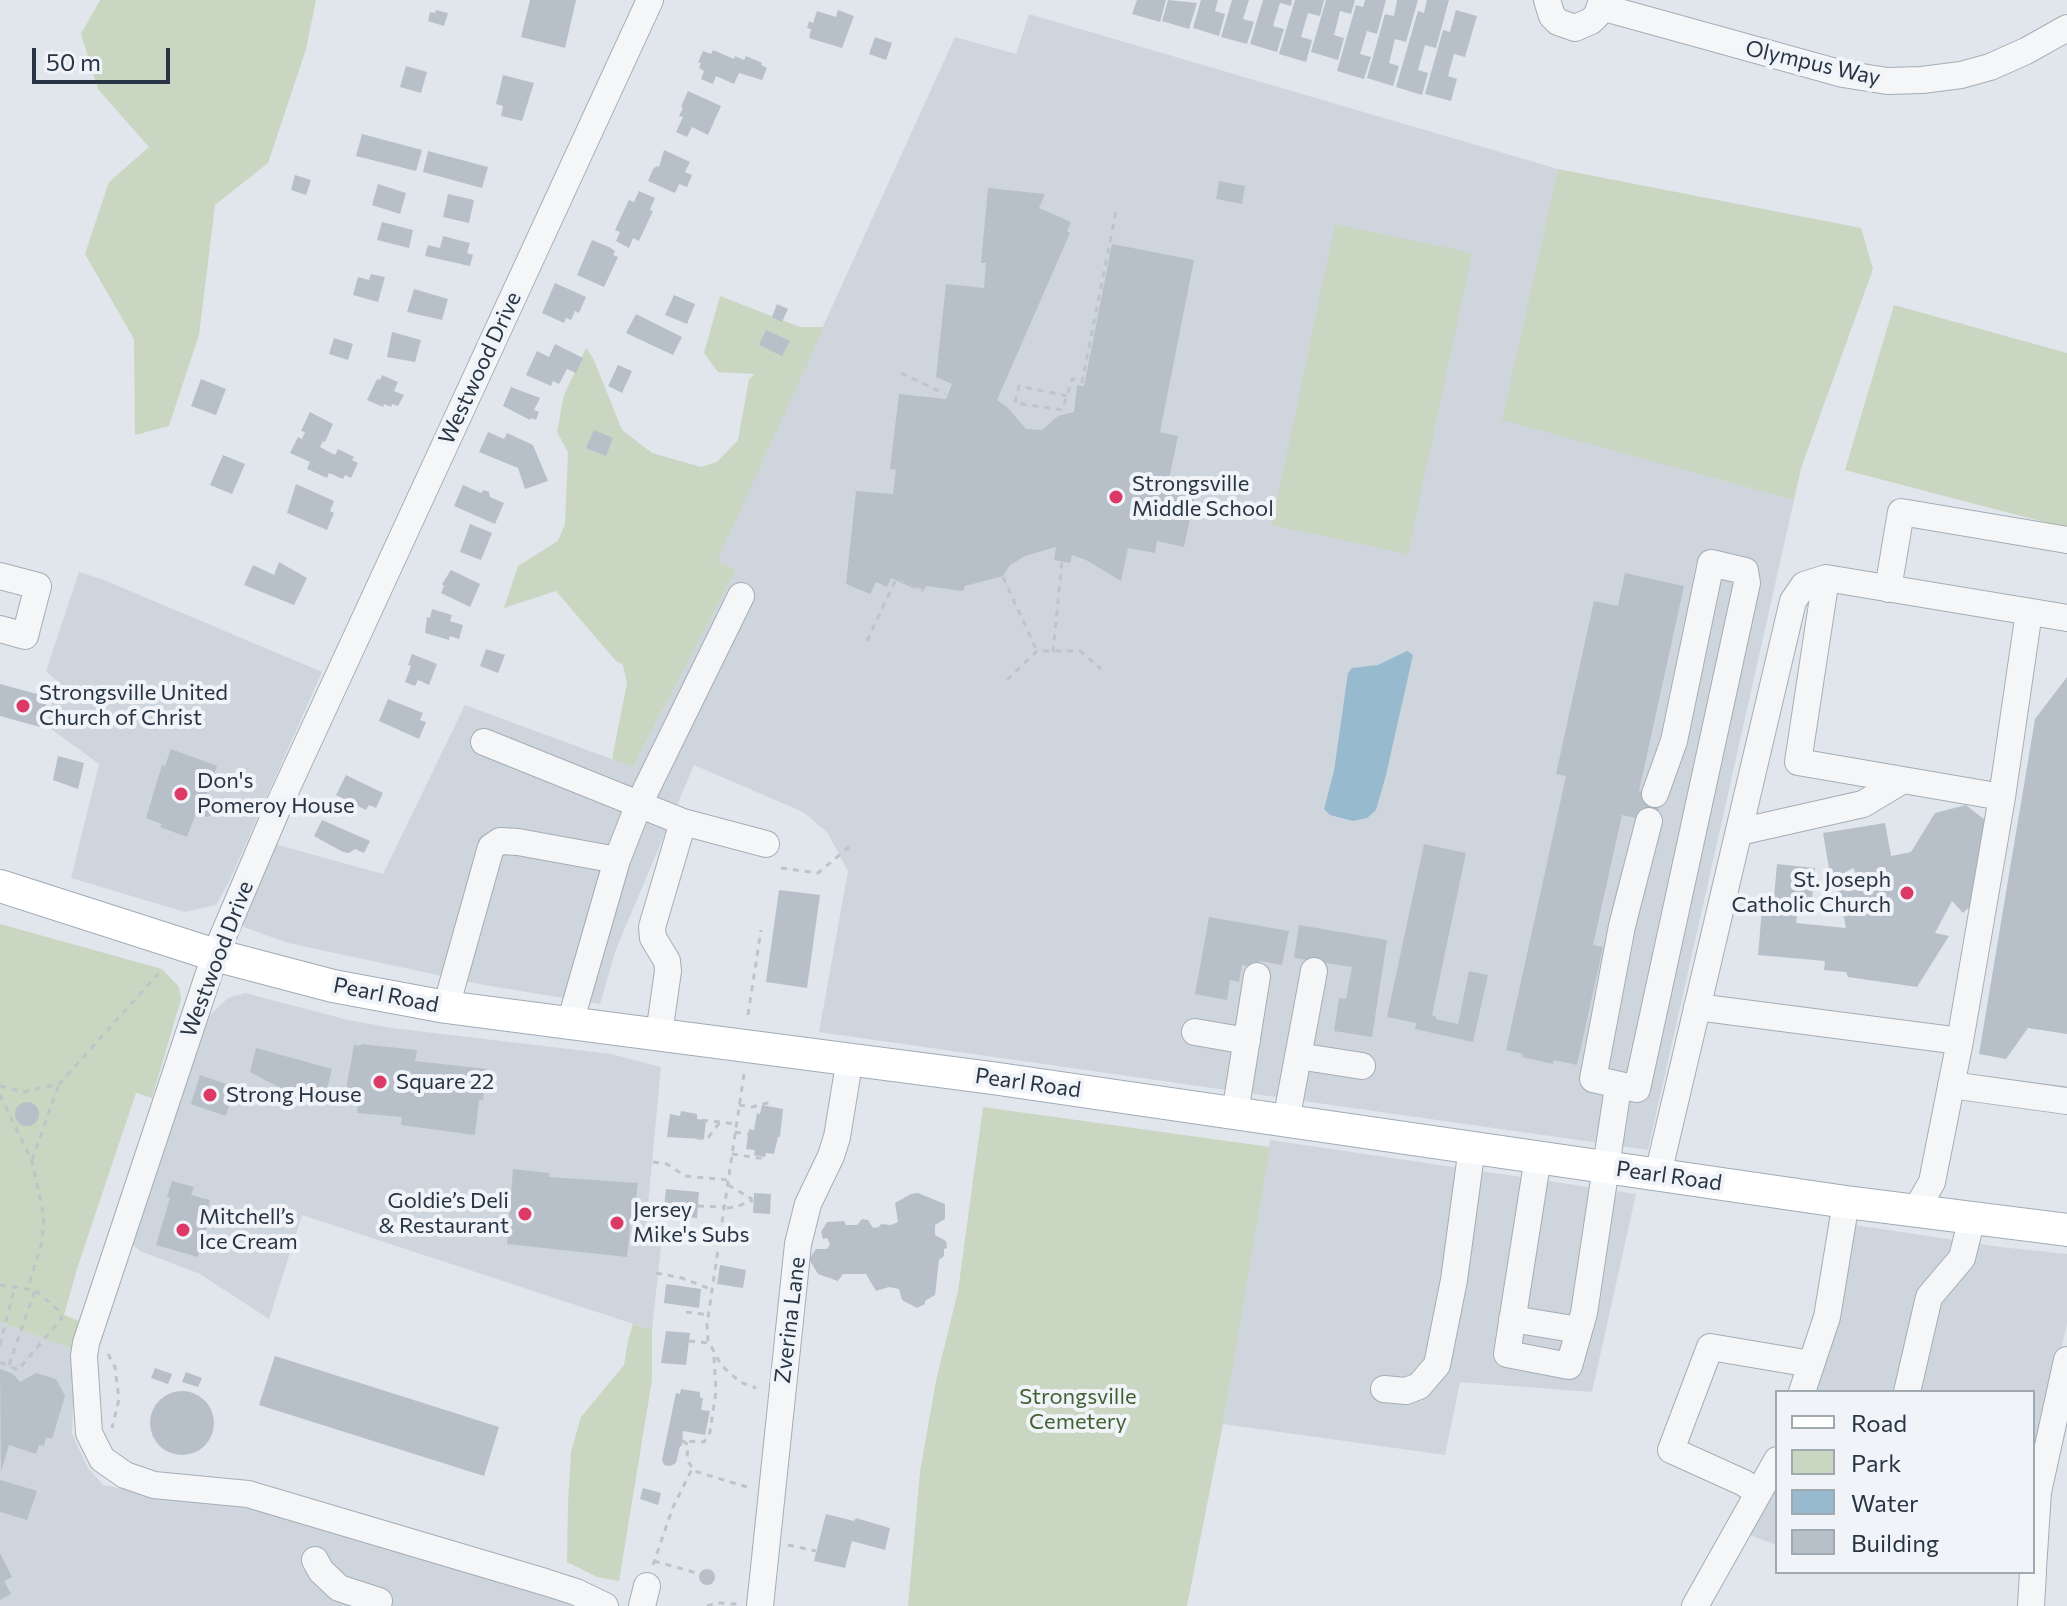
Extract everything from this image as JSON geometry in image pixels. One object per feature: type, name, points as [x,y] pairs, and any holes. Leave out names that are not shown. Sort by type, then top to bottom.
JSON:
[{"type":"main road","name":"Pearl Road","points":[[0,886],[215,955],[333,986],[446,1007],[850,1058],[1846,1202],[2067,1230]]},
{"type":"main road","points":[[0,904],[50,902]]},
{"type":"street","name":"Westwood Drive","points":[[605,1606],[545,1582],[248,1494],[141,1482],[112,1468],[95,1448],[89,1433],[86,1343],[215,955],[278,807],[650,0]]},
{"type":"street","name":"Olympus Way","points":[[1547,0],[1552,16],[1558,22],[1575,28],[1591,21],[1601,4],[1843,74],[1887,81],[1922,80],[1975,71],[2026,51],[2067,28]]},
{"type":"street","points":[[1888,589],[1901,512],[2067,540]]},
{"type":"street","points":[[1649,821],[1622,926],[1593,1079],[1637,1089],[1747,583],[1745,571],[1711,563],[1674,741],[1655,794]]},
{"type":"street","points":[[0,576],[38,586],[25,636],[0,629]]},
{"type":"street","points":[[1826,578],[1798,762],[2002,797]]},
{"type":"street","points":[[1658,1174],[1793,601],[1804,585],[1826,578],[2067,618]]},
{"type":"street","points":[[570,1023],[617,860],[639,804],[741,596]]},
{"type":"street","points":[[1916,1210],[1932,1182],[1960,1041],[2002,797],[2029,612]]},
{"type":"street","points":[[484,742],[683,822],[766,844]]},
{"type":"street","points":[[1739,832],[1863,804],[1903,780]]},
{"type":"street","points":[[660,1027],[668,971],[667,961],[653,938],[652,927],[683,822]]},
{"type":"street","points":[[446,1007],[491,847],[500,841],[518,842],[617,860]]},
{"type":"street","points":[[1286,1121],[1314,971]]},
{"type":"street","points":[[1235,1113],[1257,976]]},
{"type":"street","points":[[1697,1007],[1960,1041]]},
{"type":"street","points":[[1195,1032],[1247,1041]]},
{"type":"street","points":[[1298,1056],[1362,1066]]},
{"type":"street","name":"Zverina Lane","points":[[755,1601],[798,1244],[808,1204],[837,1137],[850,1058]]},
{"type":"street","points":[[1951,1085],[2067,1101]]},
{"type":"street","points":[[1538,1157],[1507,1354],[1569,1366],[1584,1313],[1618,1087]]},
{"type":"street","points":[[1384,1389],[1406,1391],[1419,1386],[1437,1365],[1454,1280],[1472,1147]]},
{"type":"street","points":[[1803,1390],[1827,1317],[1846,1202]]},
{"type":"street","points":[[1907,1390],[1929,1297],[1962,1258],[1972,1218]]},
{"type":"street","points":[[1512,1319],[1579,1330]]},
{"type":"street","points":[[1758,1493],[1744,1483],[1671,1450],[1710,1347],[1811,1364]]},
{"type":"street","points":[[2035,1539],[2038,1492],[2067,1360]]},
{"type":"street","points":[[1695,1606],[1775,1463]]},
{"type":"street","points":[[315,1560],[321,1571],[339,1588],[379,1601]]},
{"type":"street","points":[[2031,1606],[2033,1574]]},
{"type":"path","points":[[1067,396],[1019,386],[1015,403],[1062,410],[1067,396],[1072,379],[1082,382],[1117,207]]},
{"type":"path","points":[[901,373],[945,394]]},
{"type":"path","points":[[1053,652],[1062,561]]},
{"type":"path","points":[[1003,577],[1037,651]]},
{"type":"path","points":[[867,641],[896,579],[923,591]]},
{"type":"path","points":[[1007,680],[1037,651],[1080,651],[1101,669]]},
{"type":"path","points":[[781,868],[818,873],[849,847]]},
{"type":"path","points":[[748,1015],[761,930]]},
{"type":"path","points":[[32,1161],[59,1084],[158,974]]},
{"type":"path","points":[[744,1074],[709,1315],[709,1343],[731,1376],[756,1388]]},
{"type":"path","points":[[0,1086],[23,1092],[59,1084]]},
{"type":"path","points":[[0,1095],[32,1161],[45,1225],[28,1288]]},
{"type":"path","points":[[739,1105],[752,1107],[767,1103],[766,1106]]},
{"type":"path","points":[[702,1120],[736,1124]]},
{"type":"path","points":[[697,1138],[707,1139],[721,1121]]},
{"type":"path","points":[[735,1132],[748,1134]]},
{"type":"path","points":[[732,1154],[766,1159]]},
{"type":"path","points":[[653,1162],[667,1164],[685,1176],[728,1183],[753,1200],[736,1207],[698,1206]]},
{"type":"path","points":[[656,1273],[682,1278],[713,1290]]},
{"type":"path","points":[[0,1285],[35,1290],[57,1309],[62,1318],[18,1370],[0,1362]]},
{"type":"path","points":[[0,1345],[15,1286]]},
{"type":"path","points":[[9,1366],[35,1290]]},
{"type":"path","points":[[686,1312],[709,1315]]},
{"type":"path","points":[[689,1341],[709,1343]]},
{"type":"path","points":[[713,1353],[716,1391],[708,1438],[704,1442],[683,1441],[688,1445],[687,1459],[692,1469],[747,1487]]},
{"type":"path","points":[[692,1469],[673,1507],[648,1584],[700,1574]]},
{"type":"path","points":[[785,1544],[816,1551]]},
{"type":"path","points":[[707,1606],[755,1601]]},
{"type":"shaded area","name":"Strongsville Middle School","points":[[1029,14],[1558,169],[1503,419],[1794,500],[1648,1150],[819,1032],[848,871],[827,832],[803,812],[694,765],[616,949],[600,1004],[484,985],[288,943],[244,927],[241,915],[271,843],[383,874],[465,705],[633,767],[736,570],[716,561],[955,37],[1016,54]]},
{"type":"shaded area","points":[[79,572],[322,672],[216,905],[185,912],[71,878],[99,764],[47,726],[57,681],[46,671]]},
{"type":"shaded area","points":[[245,993],[348,1020],[392,1028],[611,1054],[661,1067],[646,1226],[663,1228],[652,1330],[302,1215],[269,1319],[200,1274],[140,1251],[132,1244],[208,1017],[228,998]]},
{"type":"shaded area","points":[[1270,1140],[1636,1194],[1592,1392],[1460,1382],[1445,1455],[1223,1424]]},
{"type":"shaded area","points":[[1855,1225],[2067,1254],[2067,1324],[2040,1439],[2035,1438],[2035,1390],[1812,1390]]},
{"type":"shaded area","points":[[0,1322],[75,1350],[72,1434],[88,1468],[103,1485],[150,1494],[257,1502],[584,1606],[0,1606]]},
{"type":"shaded area","points":[[1775,1478],[1775,1544],[1746,1534]]},
{"type":"green space","points":[[100,0],[316,0],[306,49],[268,163],[215,205],[199,335],[169,426],[135,435],[134,339],[85,254],[109,182],[149,147],[98,89],[81,34]]},
{"type":"green space","points":[[1558,169],[1861,228],[1873,269],[1801,468],[1794,500],[1502,420]]},
{"type":"green space","points":[[1335,224],[1472,253],[1408,554],[1272,525]]},
{"type":"green space","points":[[720,296],[800,327],[824,327],[717,561],[736,570],[633,767],[612,759],[627,683],[623,665],[616,661],[556,591],[504,608],[518,566],[558,541],[565,524],[568,452],[557,432],[564,395],[586,348],[622,430],[652,453],[701,467],[717,462],[738,440],[749,379],[755,374],[718,372],[704,353]]},
{"type":"green space","points":[[1894,305],[2067,353],[2067,528],[1845,470]]},
{"type":"green space","points":[[0,924],[162,969],[179,987],[181,999],[152,1098],[136,1093],[77,1269],[64,1315],[79,1323],[75,1350],[0,1322]]},
{"type":"green space","name":"Strongsville Cemetery","points":[[983,1107],[1270,1147],[1223,1424],[1187,1606],[908,1606],[920,1472],[936,1381],[958,1291]]},
{"type":"green space","points":[[633,1324],[652,1330],[652,1380],[619,1581],[597,1577],[567,1562],[568,1503],[571,1452],[581,1417],[624,1365]]},
{"type":"water","points":[[1407,651],[1413,655],[1376,810],[1367,818],[1353,821],[1330,815],[1324,809],[1334,771],[1348,673],[1352,668],[1378,665]]},
{"type":"building","points":[[530,0],[576,0],[565,48],[521,37]]},
{"type":"building","points":[[1137,0],[1166,0],[1160,22],[1132,14]]},
{"type":"building","points":[[1168,0],[1197,3],[1189,29],[1162,21]]},
{"type":"building","points":[[1201,0],[1218,0],[1215,11],[1225,14],[1219,36],[1193,28]]},
{"type":"building","points":[[1232,0],[1249,0],[1243,19],[1254,22],[1247,44],[1221,37]]},
{"type":"building","points":[[1263,0],[1292,0],[1291,6],[1280,3],[1273,26],[1284,29],[1277,52],[1250,44]]},
{"type":"building","points":[[1295,0],[1324,0],[1320,16],[1308,13],[1301,37],[1312,40],[1306,62],[1279,54]]},
{"type":"building","points":[[1326,0],[1355,0],[1351,14],[1340,11],[1334,35],[1344,38],[1338,60],[1311,52]]},
{"type":"building","points":[[1365,0],[1386,0],[1377,34],[1367,31],[1360,54],[1371,57],[1364,79],[1337,71],[1356,5],[1363,7]]},
{"type":"building","points":[[1397,0],[1418,0],[1406,42],[1395,39],[1389,63],[1399,66],[1393,86],[1367,78],[1385,14],[1394,16]]},
{"type":"building","points":[[1427,0],[1449,0],[1436,48],[1425,45],[1418,70],[1428,73],[1422,95],[1396,87],[1418,11],[1424,13]]},
{"type":"building","points":[[436,10],[448,13],[444,26],[428,21],[430,12],[435,13]]},
{"type":"building","points":[[838,10],[854,16],[842,48],[809,38],[809,21],[813,23],[817,11],[836,17]]},
{"type":"building","points":[[1456,10],[1477,16],[1465,57],[1454,54],[1448,76],[1457,79],[1451,101],[1425,94],[1443,30],[1450,32]]},
{"type":"building","points":[[875,37],[892,43],[886,60],[869,54]]},
{"type":"building","points":[[713,50],[734,59],[735,56],[744,60],[746,56],[762,63],[767,68],[762,80],[739,73],[734,84],[716,76],[713,84],[701,79],[704,71],[699,68],[701,63],[698,62],[703,51],[711,54]]},
{"type":"building","points":[[406,66],[427,72],[421,93],[400,87]]},
{"type":"building","points":[[503,75],[534,83],[522,121],[501,116],[503,106],[496,104]]},
{"type":"building","points":[[688,91],[721,106],[708,135],[692,127],[687,137],[676,132],[683,117],[679,116]]},
{"type":"building","points":[[362,134],[422,150],[416,171],[356,156]]},
{"type":"building","points":[[664,150],[690,162],[685,172],[692,175],[687,187],[679,184],[675,193],[648,181],[653,169],[659,167]]},
{"type":"building","points":[[428,151],[488,167],[482,188],[423,172]]},
{"type":"building","points":[[295,175],[311,180],[306,195],[291,190]]},
{"type":"building","points":[[1219,181],[1245,186],[1242,204],[1216,199]]},
{"type":"building","points":[[378,184],[406,193],[400,214],[372,205]]},
{"type":"building","points":[[988,188],[1045,194],[1039,208],[1071,222],[1067,231],[1070,233],[997,400],[1026,429],[1042,430],[1058,416],[1074,412],[1077,385],[1084,386],[1112,244],[1194,260],[1160,432],[1178,436],[1168,484],[1196,490],[1184,547],[1157,541],[1155,553],[1128,548],[1121,581],[1072,555],[1070,563],[1054,560],[1056,547],[1025,556],[1010,565],[1003,576],[965,586],[963,591],[926,586],[925,590],[915,589],[891,578],[887,587],[876,582],[870,594],[846,584],[856,491],[893,494],[896,470],[890,469],[899,394],[946,399],[952,384],[936,377],[946,284],[984,288],[986,263],[981,263]]},
{"type":"building","points":[[639,191],[655,198],[650,210],[653,211],[639,241],[633,238],[629,248],[616,241],[620,232],[615,230],[629,200],[634,202]]},
{"type":"building","points":[[448,194],[474,200],[469,223],[443,217]]},
{"type":"building","points":[[382,222],[413,230],[409,248],[377,240]]},
{"type":"building","points":[[443,236],[470,243],[467,253],[473,255],[470,266],[425,256],[428,245],[440,248]]},
{"type":"building","points":[[592,240],[609,247],[618,257],[604,287],[577,275]]},
{"type":"building","points":[[371,274],[385,277],[378,302],[353,295],[358,277],[369,280]]},
{"type":"building","points":[[555,283],[586,297],[579,313],[575,311],[571,320],[566,318],[564,323],[542,313]]},
{"type":"building","points":[[414,289],[448,299],[442,320],[407,312]]},
{"type":"building","points":[[674,295],[695,304],[687,324],[665,315]]},
{"type":"building","points":[[777,304],[788,309],[782,322],[772,317]]},
{"type":"building","points":[[636,314],[682,337],[673,355],[626,333]]},
{"type":"building","points":[[766,330],[790,341],[782,356],[759,345]]},
{"type":"building","points":[[392,332],[421,340],[415,362],[387,357]]},
{"type":"building","points":[[334,338],[353,344],[348,360],[329,354]]},
{"type":"building","points":[[555,344],[583,358],[576,373],[567,369],[559,384],[553,381],[551,386],[526,375],[537,351],[549,357]]},
{"type":"building","points":[[618,365],[632,371],[622,393],[608,386]]},
{"type":"building","points":[[382,375],[398,382],[394,391],[404,395],[398,406],[384,404],[383,407],[367,400]]},
{"type":"building","points":[[201,379],[226,389],[216,415],[191,406]]},
{"type":"building","points":[[511,387],[540,398],[534,410],[539,412],[536,420],[503,406]]},
{"type":"building","points":[[310,412],[333,424],[320,447],[335,455],[338,449],[354,457],[352,460],[358,463],[351,478],[345,475],[343,479],[329,473],[327,478],[307,469],[310,462],[290,453],[298,437],[302,439],[305,432],[301,431]]},
{"type":"building","points":[[594,430],[613,438],[606,456],[586,448]]},
{"type":"building","points":[[488,432],[504,439],[507,433],[533,445],[548,481],[525,489],[518,468],[479,452]]},
{"type":"building","points":[[223,455],[245,464],[232,494],[210,485]]},
{"type":"building","points":[[296,484],[334,501],[330,511],[334,513],[327,530],[287,513]]},
{"type":"building","points":[[463,485],[481,493],[484,490],[489,492],[490,497],[504,503],[495,524],[454,506]]},
{"type":"building","points":[[470,524],[492,533],[481,560],[460,552]]},
{"type":"building","points":[[279,562],[307,578],[294,605],[244,585],[253,565],[274,575]]},
{"type":"building","points":[[451,570],[480,584],[470,607],[441,593],[442,584]]},
{"type":"building","points":[[1625,573],[1684,586],[1639,791],[1661,795],[1656,822],[1622,815],[1593,945],[1603,947],[1577,1065],[1554,1060],[1553,1064],[1506,1050],[1566,776],[1556,774],[1594,601],[1618,606]]},
{"type":"building","points":[[432,609],[452,615],[450,621],[463,625],[459,639],[450,636],[449,640],[425,633],[427,617],[430,618]]},
{"type":"building","points":[[486,649],[505,655],[498,673],[480,666]]},
{"type":"building","points":[[412,654],[437,664],[429,685],[418,680],[415,686],[405,682]]},
{"type":"building","points":[[2067,677],[2067,1034],[2028,1028],[2006,1059],[1979,1054],[2035,719]]},
{"type":"building","name":"Strongsville United Church of Christ","points":[[0,684],[48,697],[40,727],[0,716]]},
{"type":"building","points":[[388,699],[423,713],[420,720],[426,722],[419,739],[379,721]]},
{"type":"building","name":"Don's Pomeroy House","points":[[171,749],[217,766],[206,796],[214,798],[217,805],[214,813],[207,817],[195,816],[187,837],[146,818],[162,765],[165,766]]},
{"type":"building","points":[[58,756],[84,763],[78,789],[53,780]]},
{"type":"building","points":[[346,775],[383,793],[376,808],[369,805],[366,810],[336,795]]},
{"type":"building","name":"St. Joseph Catholic Church","points":[[1966,805],[1985,820],[1975,902],[1963,913],[1952,901],[1935,933],[1949,936],[1917,987],[1848,977],[1846,972],[1824,970],[1825,961],[1758,955],[1763,897],[1774,898],[1777,864],[1815,868],[1811,909],[1798,908],[1796,923],[1846,928],[1838,889],[1862,884],[1853,868],[1831,880],[1823,833],[1885,823],[1891,856],[1911,852],[1935,813]]},
{"type":"building","points":[[322,820],[370,841],[364,853],[355,849],[349,853],[343,852],[314,836]]},
{"type":"building","points":[[1424,844],[1466,853],[1432,1015],[1436,1019],[1458,1024],[1469,971],[1488,975],[1473,1042],[1415,1029],[1416,1023],[1387,1017]]},
{"type":"building","points":[[779,890],[820,895],[807,988],[766,982]]},
{"type":"building","points":[[1209,917],[1289,931],[1282,965],[1260,961],[1258,968],[1242,965],[1239,982],[1230,980],[1227,1000],[1195,994]]},
{"type":"building","points":[[1299,925],[1387,940],[1372,1037],[1334,1031],[1339,998],[1346,999],[1352,967],[1294,958]]},
{"type":"building","points":[[354,1045],[417,1050],[415,1061],[487,1069],[475,1135],[401,1125],[402,1117],[357,1113],[359,1096],[345,1095]]},
{"type":"building","points":[[256,1048],[332,1069],[323,1106],[303,1100],[250,1072]]},
{"type":"building","points":[[200,1075],[235,1087],[226,1116],[191,1104]]},
{"type":"building","points":[[27,1102],[38,1109],[39,1114],[32,1125],[27,1126],[16,1119],[15,1114],[22,1103]]},
{"type":"building","points":[[762,1105],[783,1109],[780,1137],[774,1154],[766,1153],[765,1157],[754,1155],[755,1150],[746,1149],[749,1129],[754,1130]]},
{"type":"building","points":[[681,1111],[697,1114],[697,1119],[706,1120],[704,1139],[667,1137],[670,1114],[680,1116]]},
{"type":"building","points":[[513,1169],[549,1173],[549,1177],[638,1183],[636,1198],[633,1197],[627,1257],[507,1244]]},
{"type":"building","name":"Mitchell’s Ice Cream","points":[[172,1181],[194,1187],[191,1195],[210,1200],[207,1214],[210,1215],[198,1257],[156,1245]]},
{"type":"building","points":[[666,1189],[699,1192],[697,1218],[663,1216]]},
{"type":"building","points":[[754,1193],[771,1194],[770,1214],[753,1213]]},
{"type":"building","points":[[918,1193],[945,1204],[945,1219],[935,1225],[935,1235],[946,1241],[947,1248],[939,1260],[935,1295],[925,1304],[917,1308],[902,1300],[899,1289],[889,1287],[876,1291],[866,1274],[843,1274],[838,1281],[818,1274],[809,1259],[816,1249],[827,1249],[830,1244],[827,1238],[823,1239],[821,1232],[827,1222],[844,1221],[846,1225],[857,1225],[862,1219],[868,1220],[873,1228],[881,1224],[891,1225],[898,1222],[895,1203]]},
{"type":"building","points":[[720,1265],[746,1270],[743,1288],[717,1284]]},
{"type":"building","points":[[666,1284],[701,1289],[699,1308],[664,1303]]},
{"type":"building","points":[[666,1331],[690,1333],[686,1365],[661,1363]]},
{"type":"building","points":[[275,1356],[499,1427],[484,1476],[259,1405]]},
{"type":"building","points":[[155,1368],[172,1374],[168,1384],[151,1378]]},
{"type":"building","points":[[0,1369],[13,1374],[20,1382],[36,1373],[56,1379],[65,1396],[52,1439],[46,1437],[44,1446],[39,1445],[36,1454],[9,1445],[1,1472]]},
{"type":"building","points":[[186,1372],[202,1378],[198,1387],[182,1382]]},
{"type":"building","points":[[681,1389],[700,1392],[700,1398],[703,1398],[701,1410],[710,1411],[705,1435],[683,1431],[676,1463],[664,1465],[662,1460],[676,1393],[680,1394]]},
{"type":"building","points":[[176,1391],[188,1391],[205,1400],[212,1411],[212,1435],[205,1446],[188,1455],[176,1455],[164,1450],[155,1441],[150,1429],[150,1417],[155,1405],[164,1396]]},
{"type":"building","points":[[0,1480],[37,1491],[27,1520],[0,1512]]},
{"type":"building","points":[[643,1488],[661,1493],[658,1505],[640,1499]]},
{"type":"building","points":[[826,1514],[854,1521],[856,1518],[890,1528],[885,1550],[852,1541],[845,1568],[814,1561]]},
{"type":"building","points":[[0,1553],[12,1577],[4,1581],[11,1594],[0,1600]]},
{"type":"building","points":[[707,1569],[713,1571],[713,1583],[707,1585],[701,1583],[699,1577],[701,1571]]},
{"type":"place","name":"Strongsville Middle School","points":[[1116,497]]},
{"type":"place","name":"Strongsville United Church of Christ","points":[[23,706]]},
{"type":"place","name":"Don's Pomeroy House","points":[[181,794]]},
{"type":"place","name":"St. Joseph Catholic Church","points":[[1907,893]]},
{"type":"place","name":"Square 22","points":[[380,1082]]},
{"type":"place","name":"Strong House","points":[[210,1095]]},
{"type":"place","name":"Goldie’s Deli & Restaurant","points":[[525,1214]]},
{"type":"place","name":"Jersey Mike's Subs","points":[[617,1223]]},
{"type":"place","name":"Mitchell’s Ice Cream","points":[[183,1230]]}]
